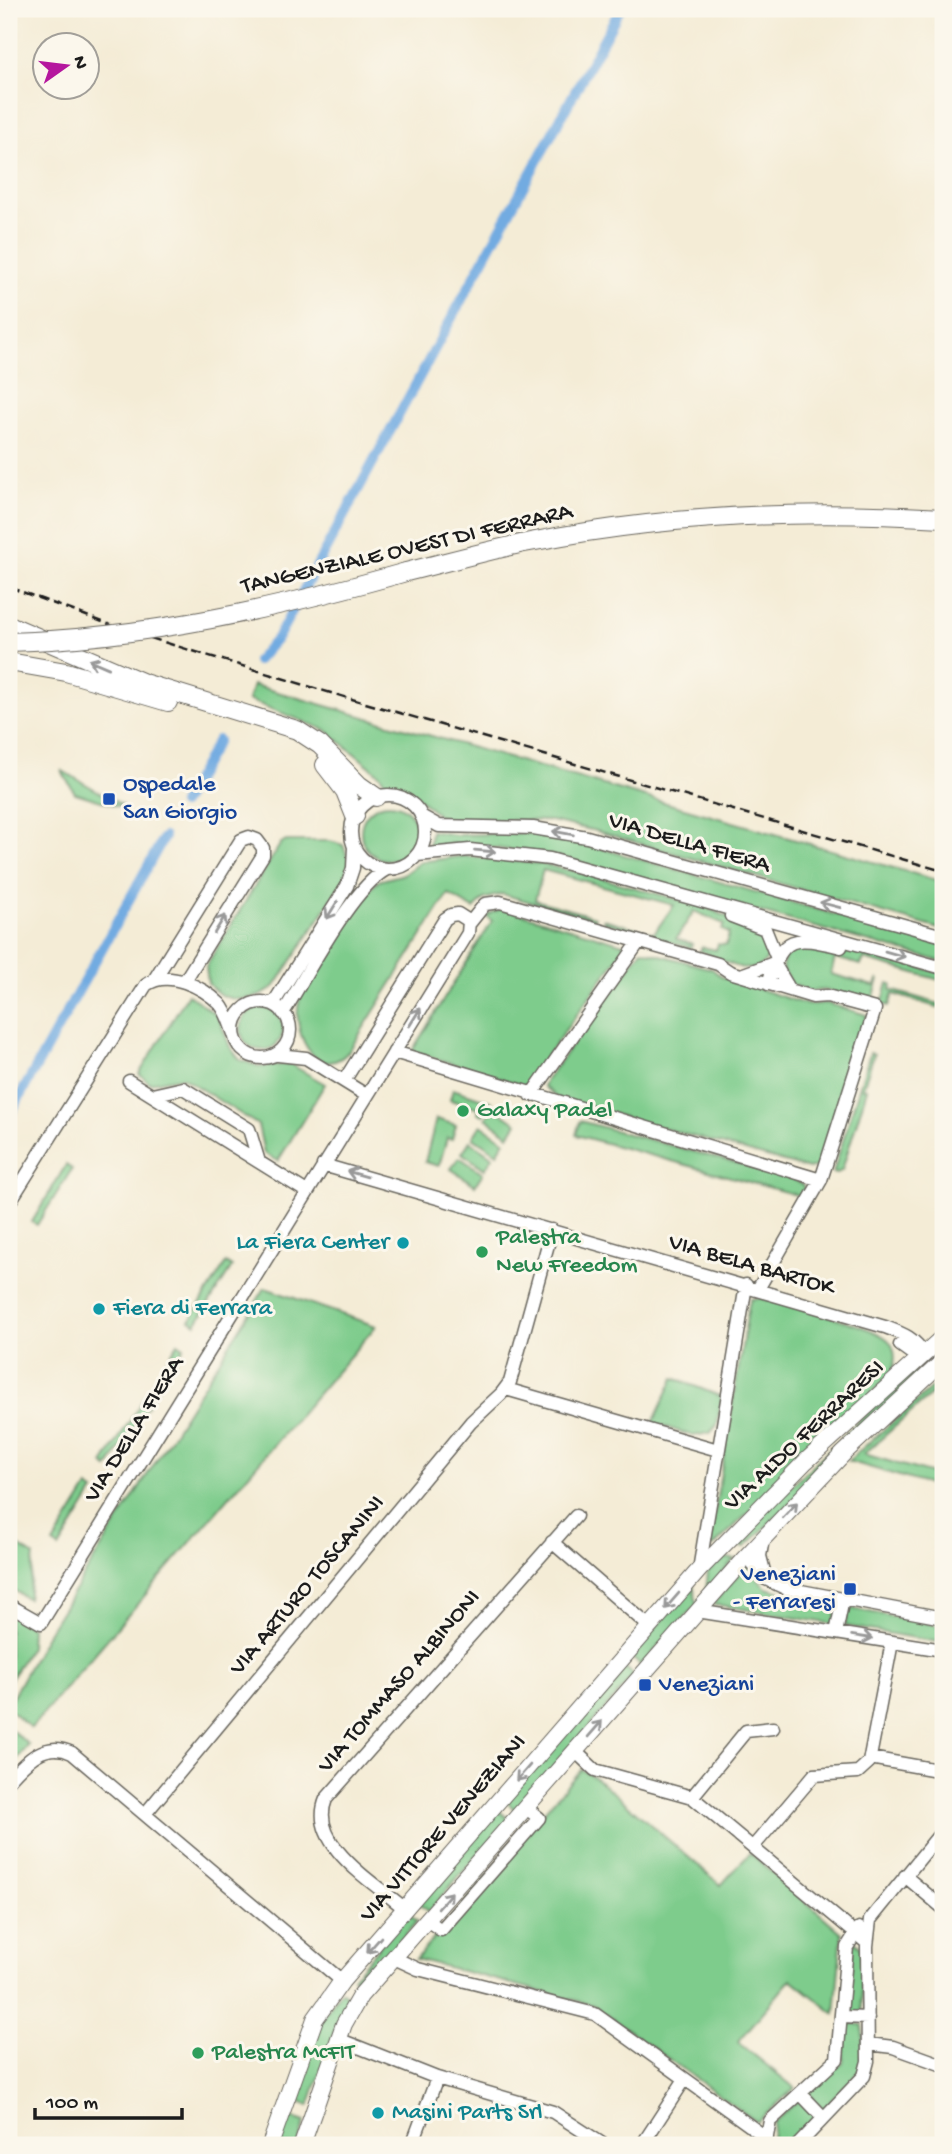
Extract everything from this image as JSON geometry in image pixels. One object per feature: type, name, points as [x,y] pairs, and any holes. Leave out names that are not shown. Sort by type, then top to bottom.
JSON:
[{"type":"highway","name":"TANGENZIALE OVEST DI FERRARA","points":[[9,642],[105,635],[210,622],[522,544],[658,522],[779,513],[943,518]]},
{"type":"highway","points":[[9,625],[137,680],[297,730],[320,745],[359,785],[376,797]]},
{"type":"highway","points":[[9,662],[66,672],[285,738],[326,766],[345,791],[355,816]]},
{"type":"main road","name":"VIA ALDO FERRARESI","points":[[718,1551],[806,1461],[943,1336]]},
{"type":"main road","name":"VIA ALDO FERRARESI","points":[[745,1559],[844,1453],[939,1364],[924,1355]]},
{"type":"main road","points":[[718,1551],[745,1559]]},
{"type":"main road","name":"VIA VITTORE VENEZIANI","points":[[270,2145],[315,2019],[342,1981],[718,1551]]},
{"type":"main road","name":"VIA VITTORE VENEZIANI","points":[[302,2145],[338,2039],[360,1996],[745,1559]]},
{"type":"main road","points":[[699,1570],[701,1606]]},
{"type":"main road","points":[[624,1657],[642,1675]]},
{"type":"main road","points":[[498,1802],[521,1814]]},
{"type":"main road","points":[[407,1907],[427,1920]]},
{"type":"main road","points":[[342,1981],[360,1996]]},
{"type":"main road","points":[[284,2106],[312,2117]]},
{"type":"street","name":"VIA DELLA FIERA","points":[[376,797],[386,795],[407,800],[421,816],[439,826],[533,828],[587,837],[943,936]]},
{"type":"street","points":[[273,1004],[347,886],[353,868],[354,847],[351,833],[355,816],[367,802],[376,797]]},
{"type":"street","points":[[417,855],[425,836],[421,816]]},
{"type":"street","points":[[9,1203],[140,992],[154,980],[241,840],[249,837],[257,840],[263,848],[263,855],[184,982]]},
{"type":"street","points":[[354,847],[367,863],[387,869]]},
{"type":"street","name":"VIA DELLA FIERA","points":[[283,1013],[357,897],[374,876],[398,867],[417,855],[470,850],[514,853],[567,863],[943,968]]},
{"type":"street","name":"VIA DELLA FIERA","points":[[705,900],[724,914],[765,929],[775,959],[790,990]]},
{"type":"street","name":"VIA DELLA FIERA","points":[[9,1605],[41,1623],[468,933],[469,924],[485,904],[500,902],[718,964],[741,975],[813,997],[827,996],[874,1009],[821,1180]]},
{"type":"street","points":[[344,1082],[445,919],[458,914],[469,924]]},
{"type":"street","name":"VIA DELLA FIERA","points":[[741,975],[775,959],[786,945],[799,939],[842,947],[865,946]]},
{"type":"street","points":[[531,1095],[639,942]]},
{"type":"street","points":[[768,984],[775,959]]},
{"type":"street","points":[[154,980],[174,978],[220,1004],[273,1004],[283,1013],[306,1058]]},
{"type":"street","points":[[234,1034],[239,1013],[252,1003]]},
{"type":"street","points":[[220,1004],[241,1048],[250,1055],[264,1058],[278,1055],[306,1058],[366,1095]]},
{"type":"street","points":[[278,1055],[288,1045],[290,1031]]},
{"type":"street","points":[[394,1052],[821,1180],[752,1287],[718,1450],[699,1570]]},
{"type":"street","points":[[129,1081],[307,1192]]},
{"type":"street","points":[[152,1095],[183,1088],[250,1129],[259,1162]]},
{"type":"street","name":"VIA BELA BARTOK","points":[[323,1165],[885,1327],[904,1341],[914,1354],[924,1355]]},
{"type":"street","name":"VIA ARTURO TOSCANINI","points":[[145,1814],[478,1414],[506,1389],[552,1230]]},
{"type":"street","name":"VIA BELA BARTOK","points":[[904,1341],[943,1336]]},
{"type":"street","points":[[896,1380],[904,1341]]},
{"type":"street","points":[[506,1389],[718,1450]]},
{"type":"street","name":"VIA TOMMASO ALBINONI","points":[[407,1907],[333,1846],[324,1831],[323,1807],[335,1786],[576,1516]]},
{"type":"street","points":[[763,1539],[760,1556],[766,1580]]},
{"type":"street","points":[[552,1542],[650,1627]]},
{"type":"street","points":[[745,1559],[766,1580],[797,1591],[943,1618]]},
{"type":"street","points":[[836,1633],[843,1600]]},
{"type":"street","points":[[701,1606],[718,1615],[943,1649]]},
{"type":"street","points":[[753,1847],[814,1775],[858,1772],[870,1758],[892,1642]]},
{"type":"street","points":[[692,1797],[746,1731],[773,1727]]},
{"type":"street","points":[[9,1780],[39,1752],[67,1751],[342,1981]]},
{"type":"street","points":[[575,1751],[595,1770],[692,1797],[867,1943]]},
{"type":"street","points":[[870,1758],[943,1771]]},
{"type":"street","points":[[427,1920],[441,1930],[539,1818],[521,1814]]},
{"type":"street","points":[[394,1958],[418,1969],[594,2014],[766,2141],[770,2121],[837,2059],[847,1947],[854,1932],[943,1830]]},
{"type":"street","points":[[905,1875],[943,1908]]},
{"type":"street","points":[[798,2145],[864,2076],[868,2044],[868,1925],[879,1906]]},
{"type":"street","points":[[841,2017],[867,2018]]},
{"type":"street","points":[[338,2039],[437,2078],[553,2112],[604,2145]]},
{"type":"street","points":[[868,2044],[893,2048],[943,2065]]},
{"type":"street","points":[[412,2145],[437,2078]]},
{"type":"street","points":[[642,2145],[685,2079]]},
{"type":"street","points":[[800,2093],[824,2118]]},
{"type":"green space","points":[[253,685],[943,882],[943,930],[596,831],[551,821],[442,819],[414,794],[391,789],[379,774],[326,730],[248,700]]},
{"type":"green space","points":[[61,770],[122,805],[121,807],[75,793]]},
{"type":"green space","points":[[384,804],[394,804],[409,812],[415,821],[415,843],[409,852],[394,860],[384,860],[366,848],[361,837],[361,827],[373,809]]},
{"type":"green space","points":[[431,831],[457,835],[523,833],[564,838],[943,945],[943,962],[560,857],[474,845],[449,844],[429,847]]},
{"type":"green space","points":[[330,841],[343,845],[349,861],[345,879],[275,986],[250,998],[223,995],[208,983],[206,966],[281,843]]},
{"type":"green space","points":[[463,856],[541,864],[704,907],[762,931],[770,953],[764,963],[747,969],[700,951],[702,947],[716,950],[718,944],[726,945],[729,933],[722,930],[724,924],[694,911],[676,939],[692,944],[691,948],[603,922],[603,919],[654,933],[674,905],[543,870],[535,900],[595,917],[594,920],[502,894],[484,899],[474,909],[448,894],[349,1051],[337,1060],[326,1062],[316,1057],[301,1036],[298,1007],[302,993],[362,898],[378,881],[404,874],[420,862]]},
{"type":"green space","points":[[502,908],[627,945],[525,1086],[412,1051],[492,921],[486,916]]},
{"type":"green space","points":[[806,942],[864,952],[943,974],[943,981],[864,959],[861,965],[835,958],[831,974],[874,986],[879,979],[872,1003],[827,990],[810,991],[791,984],[782,968],[786,953]]},
{"type":"green space","points":[[642,950],[712,969],[722,977],[808,1005],[826,1003],[867,1015],[818,1167],[809,1169],[557,1098],[543,1086]]},
{"type":"green space","points":[[888,983],[892,984],[891,990],[943,1005],[943,1009],[893,994],[889,1006],[882,1004]]},
{"type":"green space","points":[[188,994],[218,1016],[230,1047],[240,1060],[261,1067],[290,1064],[325,1084],[278,1161],[264,1153],[258,1125],[182,1077],[150,1083],[139,1074]]},
{"type":"green space","points":[[262,1008],[277,1014],[283,1029],[277,1044],[262,1050],[247,1044],[241,1029],[247,1014]]},
{"type":"green space","points":[[870,1053],[874,1054],[863,1088],[867,1089],[842,1170],[836,1174],[833,1173]]},
{"type":"green space","points":[[453,1089],[492,1102],[483,1115],[478,1113],[479,1108],[450,1100]]},
{"type":"green space","points":[[494,1107],[517,1123],[509,1135],[486,1118]]},
{"type":"green space","points":[[436,1119],[456,1125],[452,1139],[447,1138],[439,1166],[425,1162]]},
{"type":"green space","points":[[580,1121],[791,1178],[803,1185],[804,1197],[576,1135]]},
{"type":"green space","points":[[481,1125],[505,1141],[497,1153],[473,1137]]},
{"type":"green space","points":[[470,1141],[493,1157],[485,1169],[462,1153]]},
{"type":"green space","points":[[459,1157],[483,1173],[475,1185],[451,1169]]},
{"type":"green space","points":[[66,1165],[72,1169],[37,1225],[32,1222]]},
{"type":"green space","points":[[226,1263],[232,1267],[196,1324],[190,1320]]},
{"type":"green space","points":[[265,1288],[376,1326],[31,1728],[9,1709],[9,1703],[47,1634]]},
{"type":"green space","points":[[760,1298],[850,1322],[882,1336],[892,1346],[894,1365],[892,1374],[713,1547],[709,1545],[749,1305],[751,1299]]},
{"type":"green space","points":[[178,1343],[184,1347],[108,1468],[103,1464]]},
{"type":"green space","points":[[913,1369],[919,1379],[745,1547],[730,1545]]},
{"type":"green space","points":[[674,1378],[722,1397],[717,1425],[710,1433],[693,1436],[653,1423]]},
{"type":"green space","points":[[943,1378],[943,1384],[864,1454],[943,1477],[943,1489],[848,1461]]},
{"type":"green space","points":[[88,1487],[94,1491],[59,1548],[53,1544]]},
{"type":"green space","points":[[9,1540],[34,1556],[28,1599],[9,1587]]},
{"type":"green space","points":[[725,1558],[735,1559],[706,1591],[708,1571]]},
{"type":"green space","points":[[746,1565],[766,1588],[837,1606],[833,1624],[713,1604]]},
{"type":"green space","points":[[693,1585],[697,1604],[641,1666],[630,1656]]},
{"type":"green space","points":[[849,1608],[941,1626],[938,1642],[845,1626]]},
{"type":"green space","points":[[9,1613],[31,1627],[30,1647],[9,1682]]},
{"type":"green space","points":[[622,1665],[634,1675],[516,1811],[504,1799]]},
{"type":"green space","points":[[9,1728],[29,1745],[9,1768]]},
{"type":"green space","points":[[581,1769],[600,1781],[721,1885],[750,1853],[842,1933],[835,2014],[791,1979],[738,2042],[795,2088],[757,2122],[593,2005],[416,1959]]},
{"type":"green space","points":[[497,1809],[509,1819],[428,1912],[417,1902]]},
{"type":"green space","points":[[408,1913],[417,1921],[364,1985],[353,1977]]},
{"type":"green space","points":[[853,1940],[861,1948],[862,2013],[848,2012]]},
{"type":"green space","points":[[341,1991],[349,1997],[343,2007],[309,2106],[291,2099],[319,2023]]},
{"type":"green space","points":[[846,2023],[863,2025],[862,2069],[823,2109],[808,2093],[843,2062]]},
{"type":"green space","points":[[799,2100],[816,2117],[789,2145],[771,2145],[774,2122]]},
{"type":"green space","points":[[286,2116],[305,2122],[297,2145],[276,2145]]},
{"type":"waterway","points":[[257,661],[278,637],[620,9]]},
{"type":"waterway","points":[[182,804],[218,740]]},
{"type":"waterway","points":[[9,1116],[164,837]]},
{"type":"railway","points":[[9,587],[124,630],[331,693],[943,871]]},
{"type":"place","name":"Ospedale San Giorgio","points":[[109,799]]},
{"type":"place","name":"Galaxy Padel","points":[[463,1111]]},
{"type":"place","name":"La Fiera Center","points":[[403,1243]]},
{"type":"place","name":"Palestra New Freedom","points":[[482,1252]]},
{"type":"place","name":"Fiera di Ferrara","points":[[99,1309]]},
{"type":"place","name":"Veneziani - Ferraresi","points":[[850,1589]]},
{"type":"place","name":"Veneziani","points":[[645,1685]]},
{"type":"place","name":"Palestra McFIT","points":[[198,2053]]},
{"type":"place","name":"Masini Parts Srl","points":[[378,2113]]}]
